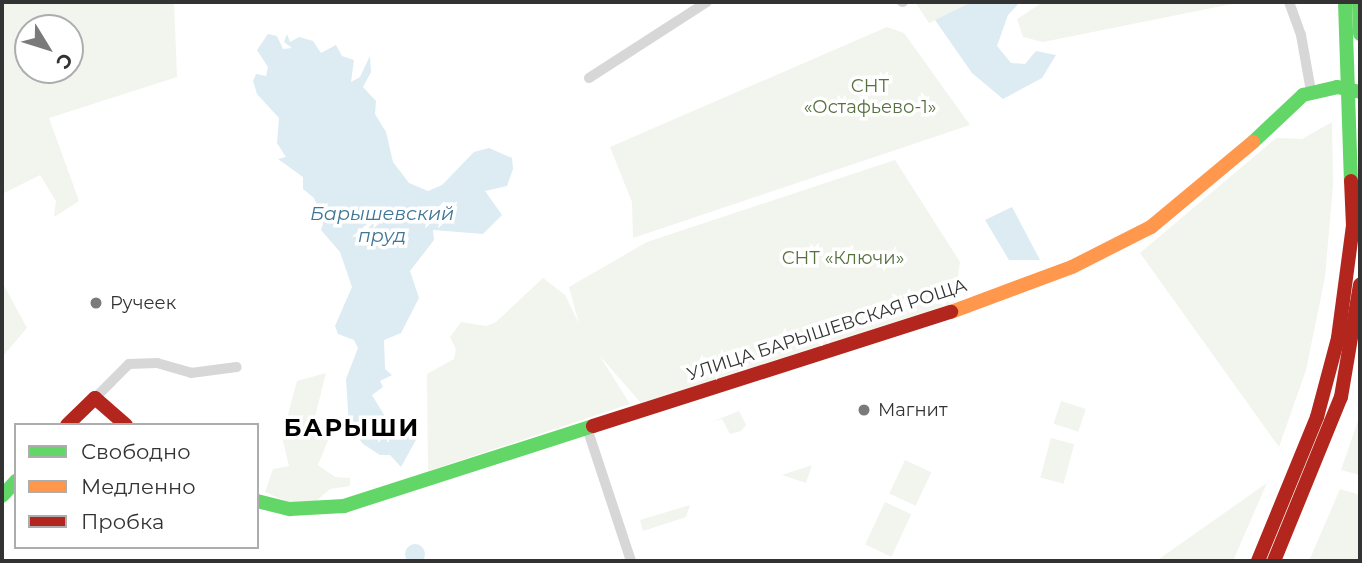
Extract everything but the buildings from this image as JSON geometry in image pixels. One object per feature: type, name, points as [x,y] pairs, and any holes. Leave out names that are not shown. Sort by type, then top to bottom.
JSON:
[{"type":"street","points":[[589,78],[707,2]]},
{"type":"street","points":[[1289,2],[1301,35],[1311,91],[1355,90]]},
{"type":"street","points":[[1258,561],[1321,408],[1338,338],[1353,226],[1355,90],[1345,2]]},
{"type":"street","points":[[1359,2],[1360,34]]},
{"type":"street","name":"УЛИЦА БАРЫШЕВСКАЯ РОЩА","points":[[259,501],[290,509],[344,506],[961,309],[1090,260],[1142,233],[1189,200],[1311,91]]},
{"type":"street","points":[[1274,561],[1342,397],[1360,285]]},
{"type":"street","points":[[69,423],[129,364],[157,363],[191,373],[237,367]]},
{"type":"street","points":[[95,398],[124,423]]},
{"type":"street","points":[[587,428],[631,561]]},
{"type":"street","points":[[2,496],[14,483]]},
{"type":"green space","points":[[2,2],[174,2],[177,77],[49,118],[79,201],[54,217],[56,201],[40,175],[2,194]]},
{"type":"green space","points":[[915,2],[970,2],[970,4],[929,23]]},
{"type":"green space","points":[[1043,2],[1242,2],[1043,42],[1023,37],[1017,19]]},
{"type":"green space","name":"СНТ «Остафьево-1»","points":[[887,27],[904,33],[970,125],[633,238],[632,202],[610,147]]},
{"type":"green space","points":[[1332,122],[1333,186],[1325,277],[1306,370],[1279,447],[1140,253],[1276,138],[1302,139]]},
{"type":"green space","name":"СНТ «Ключи»","points":[[895,160],[960,262],[954,303],[641,403],[599,355],[630,404],[428,471],[427,374],[454,359],[456,349],[450,337],[461,322],[486,326],[496,322],[543,278],[565,295],[579,324],[569,287],[647,242]]},
{"type":"green space","points":[[2,282],[27,328],[2,357]]},
{"type":"green space","points":[[326,373],[314,421],[331,433],[318,465],[335,477],[350,478],[350,486],[330,489],[314,503],[290,503],[265,492],[273,469],[289,466],[282,437],[297,381]]},
{"type":"green space","points":[[1061,401],[1086,409],[1078,432],[1054,424]]},
{"type":"green space","points":[[739,411],[746,425],[741,431],[730,434],[722,419],[711,422]]},
{"type":"green space","points":[[1360,415],[1360,475],[1341,470]]},
{"type":"green space","points":[[1051,438],[1074,444],[1064,484],[1040,478]]},
{"type":"green space","points":[[905,460],[931,472],[916,506],[889,494]]},
{"type":"green space","points":[[812,465],[806,483],[782,475]]},
{"type":"green space","points":[[1267,483],[1233,561],[1156,561]]},
{"type":"green space","points":[[1340,489],[1360,495],[1360,561],[1309,561]]},
{"type":"green space","points":[[885,502],[911,514],[891,557],[865,545]]},
{"type":"green space","points":[[690,505],[686,517],[643,531],[640,520]]},
{"type":"water","points":[[972,2],[1020,2],[1008,15],[997,46],[1011,63],[1025,64],[1036,51],[1056,55],[1042,78],[1003,99],[972,73],[935,20]]},
{"type":"water","name":"Барышевский пруд","points":[[268,34],[277,36],[283,49],[292,48],[284,42],[287,34],[290,42],[299,37],[313,41],[321,53],[336,45],[342,56],[354,60],[351,82],[360,77],[370,56],[371,72],[363,87],[376,101],[375,114],[386,132],[393,162],[409,183],[428,191],[442,185],[474,152],[489,148],[512,158],[513,169],[507,186],[485,191],[502,215],[483,234],[433,230],[434,240],[410,271],[419,298],[401,333],[384,340],[385,369],[392,375],[380,381],[383,387],[372,395],[386,418],[417,438],[401,467],[390,455],[380,455],[363,444],[349,425],[346,379],[358,348],[354,340],[338,334],[335,326],[352,287],[340,252],[321,230],[324,220],[314,198],[303,189],[303,177],[278,159],[286,157],[277,143],[279,118],[257,94],[253,81],[256,74],[266,76],[268,67],[257,50]]},
{"type":"water","points":[[1012,207],[1040,260],[1009,260],[985,220]]},
{"type":"water","points":[[415,544],[422,547],[425,554],[422,561],[415,564],[408,561],[405,554],[408,547]]},
{"type":"traffic: fast","points":[[1345,2],[1351,181]]},
{"type":"traffic: fast","points":[[1359,2],[1360,34]]},
{"type":"traffic: fast","points":[[1253,142],[1303,95],[1337,87],[1360,92]]},
{"type":"traffic: fast","points":[[259,501],[290,509],[344,506],[593,426]]},
{"type":"traffic: fast","points":[[2,496],[14,483]]},
{"type":"traffic: slow","points":[[951,312],[1072,267],[1151,227],[1253,142]]},
{"type":"traffic: jam","points":[[1258,561],[1317,417],[1338,338],[1353,226],[1351,181]]},
{"type":"traffic: jam","points":[[1274,561],[1341,397],[1360,285]]},
{"type":"traffic: jam","points":[[593,426],[951,312]]},
{"type":"traffic: jam","points":[[69,423],[95,398],[124,423]]},
{"type":"place","name":"Ручеек","points":[[96,303]]},
{"type":"place","name":"Магнит","points":[[864,410]]},
{"type":"district","name":"БАРЫШИ","points":[[352,428]]}]
